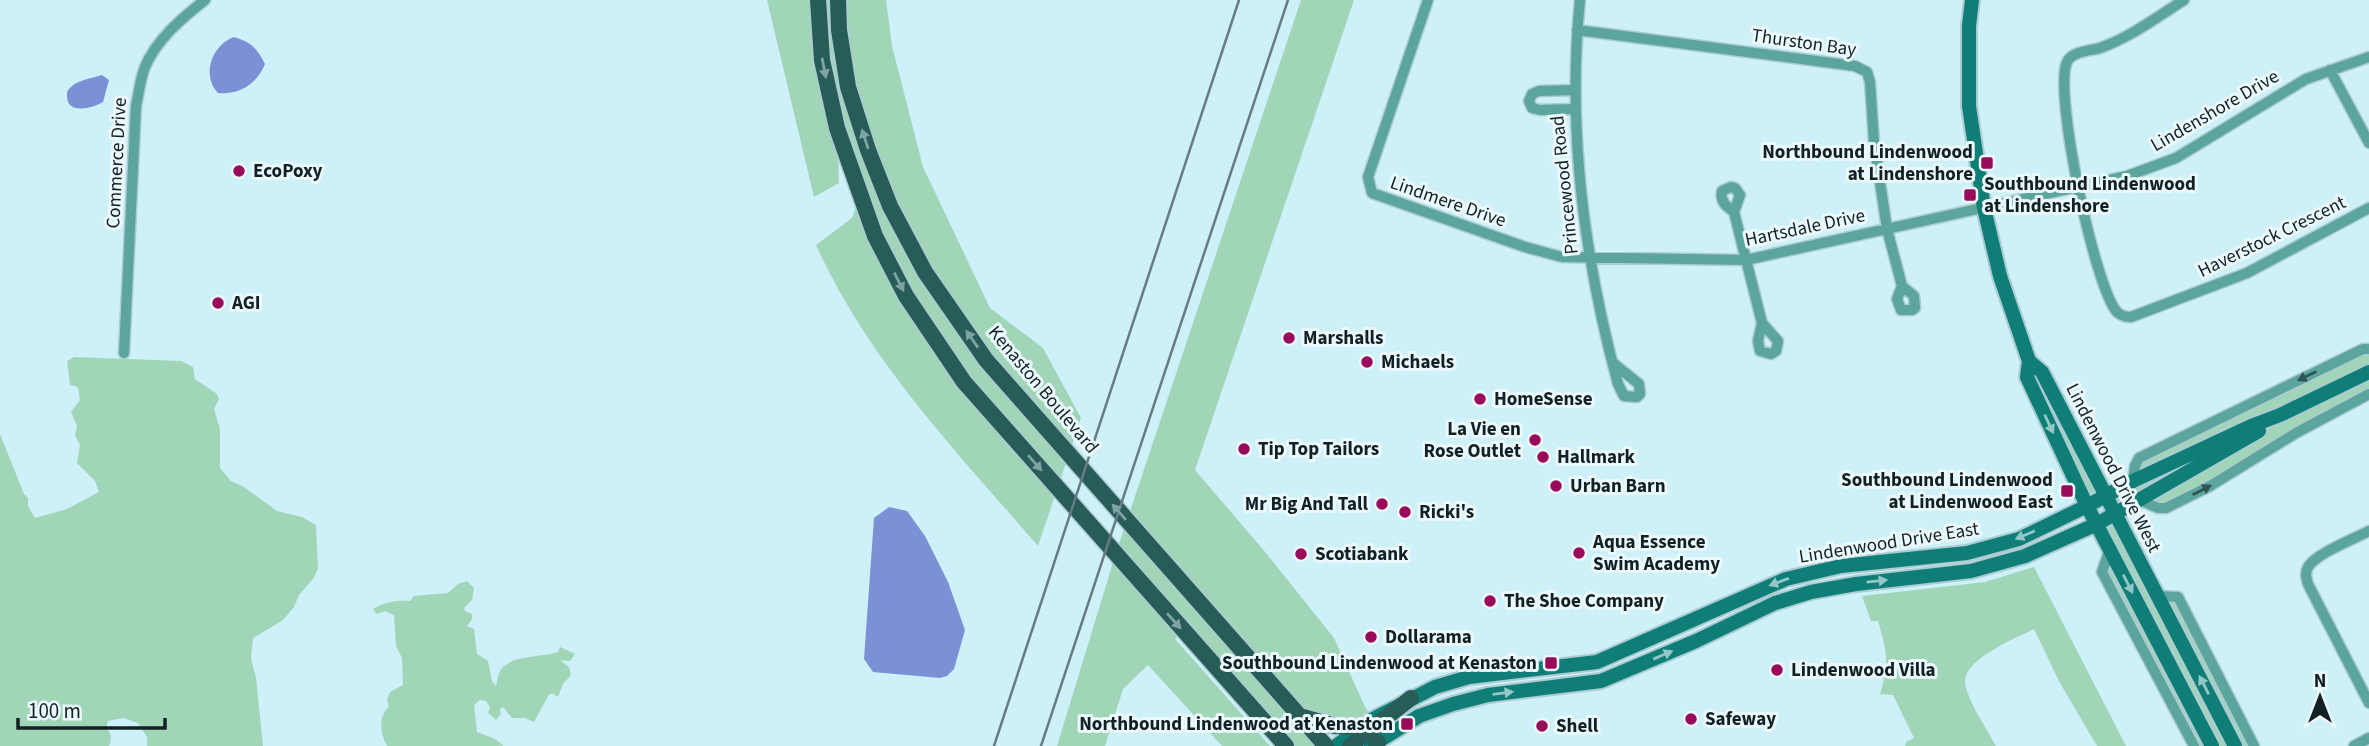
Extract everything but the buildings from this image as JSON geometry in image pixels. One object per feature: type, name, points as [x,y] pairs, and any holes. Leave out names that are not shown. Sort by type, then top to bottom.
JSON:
[{"type":"main road","points":[[818,0],[822,60],[837,128],[875,236],[906,296],[964,382],[1283,745]]},
{"type":"main road","name":"Kenaston Boulevard","points":[[838,0],[839,30],[848,87],[860,125],[890,206],[925,272],[986,360],[1326,746]]},
{"type":"main road","points":[[1350,746],[1411,698]]},
{"type":"main road","points":[[1303,717],[1335,726],[1358,727]]},
{"type":"street","name":"Commerce Drive","points":[[124,353],[136,106],[140,87],[145,66],[156,50],[176,24],[205,0]]},
{"type":"street","name":"Lindmere Drive","points":[[1428,0],[1368,177],[1372,193],[1543,253],[1562,257],[1589,256]]},
{"type":"street","name":"Princewood Road","points":[[1580,0],[1575,109],[1578,162],[1589,256],[1614,363]]},
{"type":"street","name":"Lindenwood Drive West","points":[[1972,0],[1969,26],[1969,106],[1984,208],[2000,276],[2029,361],[2026,377],[2087,506],[2212,746]]},
{"type":"street","points":[[2076,187],[2065,93],[2068,60],[2073,55],[2120,40],[2184,0]]},
{"type":"street","name":"Thurston Bay","points":[[1577,30],[1861,68],[1869,76],[1874,142],[1887,229],[1902,286]]},
{"type":"street","name":"Lindenshore Drive","points":[[1984,208],[2127,176],[2176,158],[2285,90],[2369,57]]},
{"type":"street","points":[[2330,71],[2369,143]]},
{"type":"street","points":[[1575,109],[1540,110],[1532,108],[1529,101],[1532,94],[1539,91],[1576,90]]},
{"type":"street","name":"Haverstock Crescent","points":[[2076,187],[2112,305],[2123,317],[2131,317],[2234,278],[2369,208]]},
{"type":"street","name":"Hartsdale Drive","points":[[1589,256],[1746,260],[1984,208]]},
{"type":"street","points":[[1734,212],[1762,323]]},
{"type":"street","points":[[2133,481],[2139,458],[2362,349],[2369,349]]},
{"type":"street","name":"Lindenwood Drive West","points":[[2029,361],[2042,372],[2235,746]]},
{"type":"street","name":"Lindenwood Drive East","points":[[1336,746],[1358,727],[1435,687],[1469,677],[1597,662],[1786,579],[1841,566],[1935,558],[2019,539],[2133,481],[2369,372]]},
{"type":"street","points":[[2140,499],[2158,508],[2166,508],[2210,486],[2296,433],[2369,394]]},
{"type":"street","name":"Lindenwood Drive East","points":[[1375,745],[1419,716],[1453,704],[1488,695],[1601,681],[1696,641],[1775,603],[1811,592],[1981,569],[2025,556],[2097,524],[2258,432],[2280,415]]},
{"type":"street","points":[[2369,531],[2318,558],[2309,565],[2305,573],[2308,584],[2369,703]]},
{"type":"street","name":"Lindenwood Drive West","points":[[2110,549],[2102,572],[2194,746]]},
{"type":"street","points":[[2158,596],[2178,597],[2254,746]]},
{"type":"street","points":[[2354,746],[2369,738]]},
{"type":"green space","points":[[767,0],[886,0],[892,46],[923,167],[990,308],[1043,348],[1081,418],[1038,546],[945,439],[887,366],[837,287],[816,245],[852,218],[860,197],[837,131],[839,183],[814,197]]},
{"type":"green space","points":[[1301,0],[1354,0],[1195,470],[1334,638],[1373,719],[1358,727],[1304,718],[1326,746],[1286,746],[1183,632],[1175,639],[1270,746],[1222,746],[1148,665],[1123,689],[1105,746],[1057,746],[1115,556]]},
{"type":"green space","points":[[2369,349],[2369,394],[2166,508],[2140,500],[2115,513],[2158,596],[2178,597],[2254,746],[2194,746],[2102,572],[2110,549],[2097,524],[2114,513],[2106,496],[2132,481],[2139,458]]},
{"type":"green space","points":[[74,357],[181,361],[193,367],[195,379],[217,394],[219,399],[214,409],[220,429],[220,468],[231,481],[277,511],[302,517],[316,525],[318,569],[313,579],[283,620],[253,638],[251,658],[256,678],[263,746],[147,746],[147,737],[138,723],[123,718],[108,721],[106,728],[111,736],[109,746],[0,746],[0,434],[35,518],[67,509],[99,492],[95,481],[77,463],[80,445],[75,435],[77,426],[71,412],[80,400],[78,387],[70,385],[67,361]]},
{"type":"green space","points":[[2029,361],[2106,496],[2087,506],[2027,377]]},
{"type":"green space","points":[[2034,567],[2126,746],[2097,746],[2060,683],[2034,629],[1982,657],[1967,673],[1965,681],[1969,696],[1996,746],[1905,746],[1906,742],[1914,738],[1893,695],[1880,694],[1886,665],[1885,649],[1878,621],[1871,621],[1862,596],[1985,582]]},
{"type":"green space","points":[[467,581],[474,588],[472,600],[464,608],[472,614],[467,626],[474,629],[477,654],[488,661],[492,681],[496,686],[500,671],[511,662],[558,652],[560,647],[575,654],[570,661],[560,660],[569,667],[571,675],[563,684],[558,697],[552,693],[548,696],[534,722],[525,718],[512,718],[503,707],[496,720],[488,713],[490,707],[486,701],[480,700],[474,705],[477,732],[504,746],[387,746],[382,720],[389,707],[387,700],[390,692],[403,685],[402,658],[396,646],[394,615],[385,611],[377,614],[373,609],[391,602],[410,601],[414,596],[448,593],[458,584]]},
{"type":"water","points":[[234,37],[253,46],[265,64],[262,71],[246,87],[233,92],[218,93],[210,78],[211,61],[220,47]]},
{"type":"water","points":[[102,75],[109,80],[103,102],[87,108],[76,108],[68,103],[70,88]]},
{"type":"water","points":[[889,507],[907,511],[925,536],[948,582],[965,630],[954,669],[947,676],[940,678],[873,672],[864,659],[874,518]]},
{"type":"railway","points":[[994,746],[1239,0]]},
{"type":"railway","points":[[1041,746],[1288,0]]},
{"type":"place","name":"Northbound Lindenwood at Lindenshore","points":[[1987,163]]},
{"type":"place","name":"EcoPoxy","points":[[239,171]]},
{"type":"place","name":"Southbound Lindenwood at Lindenshore","points":[[1970,195]]},
{"type":"place","name":"AGI","points":[[218,303]]},
{"type":"place","name":"Marshalls","points":[[1289,338]]},
{"type":"place","name":"Michaels","points":[[1367,362]]},
{"type":"place","name":"HomeSense","points":[[1480,399]]},
{"type":"place","name":"La Vie en Rose Outlet","points":[[1535,440]]},
{"type":"place","name":"Tip Top Tailors","points":[[1244,449]]},
{"type":"place","name":"Hallmark","points":[[1543,457]]},
{"type":"place","name":"Urban Barn","points":[[1556,486]]},
{"type":"place","name":"Southbound Lindenwood at Lindenwood East","points":[[2067,491]]},
{"type":"place","name":"Mr Big And Tall","points":[[1382,504]]},
{"type":"place","name":"Ricki's","points":[[1405,512]]},
{"type":"place","name":"Aqua Essence Swim Academy","points":[[1579,553]]},
{"type":"place","name":"Scotiabank","points":[[1301,554]]},
{"type":"place","name":"The Shoe Company","points":[[1490,601]]},
{"type":"place","name":"Dollarama","points":[[1371,637]]},
{"type":"place","name":"Southbound Lindenwood at Kenaston","points":[[1551,663]]},
{"type":"place","name":"Lindenwood Villa","points":[[1777,670]]},
{"type":"place","name":"Safeway","points":[[1691,719]]},
{"type":"place","name":"Northbound Lindenwood at Kenaston","points":[[1407,724]]},
{"type":"place","name":"Shell","points":[[1542,726]]}]
